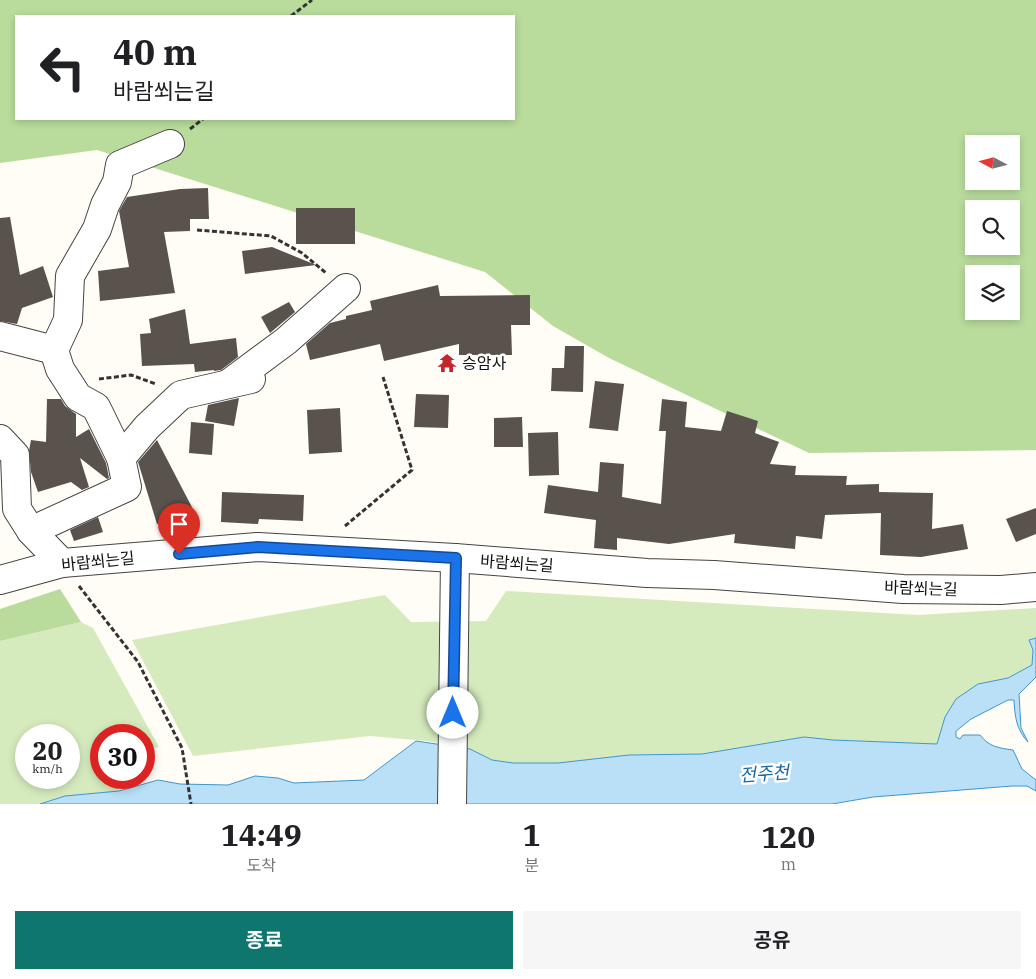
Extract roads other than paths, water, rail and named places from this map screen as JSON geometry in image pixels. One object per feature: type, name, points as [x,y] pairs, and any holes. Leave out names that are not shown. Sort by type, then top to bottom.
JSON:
[{"type":"street","points":[[31,530],[127,487],[121,458],[96,406],[78,396],[60,369],[54,350],[68,320],[70,276],[97,229],[105,205],[117,182],[120,165],[170,144]]},
{"type":"street","points":[[121,458],[147,427],[181,396],[239,382],[346,288]]},
{"type":"street","points":[[0,336],[54,350]]},
{"type":"street","points":[[0,439],[15,454],[17,509],[31,530],[62,563]]},
{"type":"street","name":"바람쐬는길","points":[[0,580],[62,563],[258,547],[456,558],[903,589],[1001,590],[1036,587]]},
{"type":"street","points":[[452,804],[453,603],[456,558]]},
{"type":"water","name":"전주천","points":[[1036,638],[1036,677],[1019,694],[1021,728],[1028,742],[1017,722],[1014,700],[1008,700],[971,719],[956,731],[956,737],[960,739],[963,735],[980,735],[983,739],[999,748],[1013,750],[1022,769],[1036,780],[1036,791],[1027,786],[1012,786],[873,797],[832,804],[40,804],[65,796],[126,789],[155,789],[155,781],[158,780],[180,784],[228,785],[255,776],[278,778],[294,783],[364,780],[416,741],[470,749],[492,760],[513,763],[558,763],[629,755],[702,754],[804,737],[937,744],[945,717],[956,699],[978,684],[1008,678],[1032,665],[1033,650],[1029,640]]},
{"type":"place","name":"승암사","points":[[447,363]]}]
